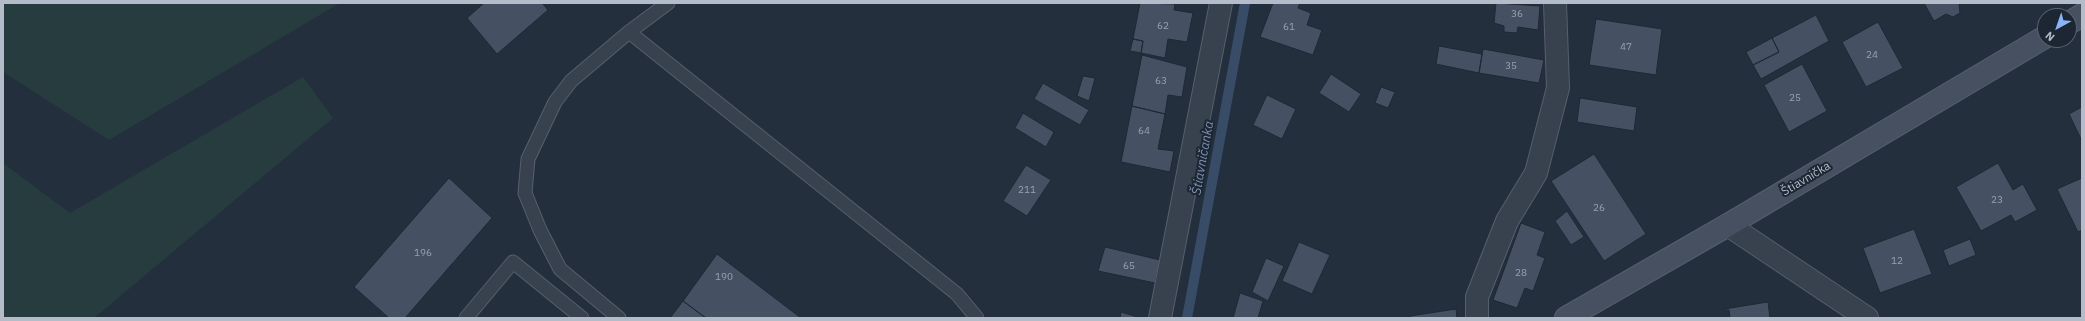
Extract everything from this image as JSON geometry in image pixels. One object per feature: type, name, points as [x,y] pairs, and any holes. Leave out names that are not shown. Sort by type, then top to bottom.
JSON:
[{"type":"street","points":[[1160,318],[1222,3]]},
{"type":"street","points":[[1477,318],[1477,297],[1504,228],[1536,173],[1558,88],[1555,3]]},
{"type":"street","name":"Štiavnička","points":[[1566,318],[1728,225],[2037,42]]},
{"type":"street","points":[[1728,225],[1867,318]]},
{"type":"lane","points":[[619,318],[560,269],[540,230],[525,193],[528,159],[554,102],[571,81],[630,32],[668,3]]},
{"type":"lane","points":[[630,32],[957,294],[977,318]]},
{"type":"lane","points":[[466,318],[513,262],[582,318]]},
{"type":"green space","points":[[3,3],[340,3],[109,140],[3,72]]},
{"type":"green space","points":[[303,77],[333,118],[94,318],[3,318],[3,163],[70,213]]},
{"type":"building","points":[[484,3],[542,3],[548,10],[497,54],[467,18]]},
{"type":"building","points":[[1140,3],[1175,4],[1174,10],[1193,13],[1187,42],[1168,39],[1165,58],[1141,53],[1143,41],[1133,39]]},
{"type":"building","points":[[1273,3],[1300,3],[1298,8],[1311,13],[1307,25],[1322,30],[1313,55],[1260,37]]},
{"type":"building","points":[[1496,3],[1540,6],[1538,30],[1518,27],[1517,33],[1504,32],[1504,26],[1494,23]]},
{"type":"building","points":[[1924,3],[1959,3],[1960,13],[1953,17],[1946,14],[1934,21]]},
{"type":"building","points":[[1816,15],[1829,41],[1761,79],[1753,65],[1779,52],[1772,38]]},
{"type":"building","points":[[1596,19],[1662,29],[1656,75],[1589,65]]},
{"type":"building","points":[[1878,22],[1903,68],[1866,87],[1842,42]]},
{"type":"building","points":[[1772,38],[1779,52],[1753,65],[1746,52]]},
{"type":"building","points":[[1133,39],[1143,41],[1141,53],[1130,51]]},
{"type":"building","points":[[1439,46],[1482,54],[1479,73],[1436,64]]},
{"type":"building","points":[[1483,49],[1544,60],[1539,83],[1479,73]]},
{"type":"building","points":[[1142,55],[1187,67],[1182,97],[1168,95],[1165,114],[1132,106]]},
{"type":"building","points":[[1802,64],[1827,111],[1789,132],[1764,85]]},
{"type":"building","points":[[1331,74],[1361,94],[1349,112],[1319,93]]},
{"type":"building","points":[[1083,76],[1095,78],[1089,101],[1077,96]]},
{"type":"building","points":[[1043,83],[1089,110],[1080,125],[1034,99]]},
{"type":"building","points":[[1381,87],[1395,92],[1388,108],[1375,103]]},
{"type":"building","points":[[1267,95],[1296,109],[1282,139],[1253,125]]},
{"type":"building","points":[[1580,98],[1637,107],[1634,131],[1577,122]]},
{"type":"building","points":[[1132,106],[1165,114],[1158,149],[1174,151],[1170,172],[1121,162]]},
{"type":"building","points":[[2082,107],[2082,141],[2069,114]]},
{"type":"building","points":[[1023,113],[1054,132],[1046,147],[1015,128]]},
{"type":"building","points":[[1594,154],[1646,234],[1604,261],[1551,181]]},
{"type":"building","points":[[1998,163],[2013,190],[2023,184],[2037,210],[2015,222],[2011,215],[1981,231],[1956,187]]},
{"type":"building","points":[[1026,165],[1051,180],[1027,216],[1003,201]]},
{"type":"building","points":[[449,178],[492,218],[405,318],[389,318],[354,287]]},
{"type":"building","points":[[2082,178],[2082,230],[2078,232],[2057,189]]},
{"type":"building","points":[[1567,211],[1584,237],[1571,245],[1555,221]]},
{"type":"building","points":[[1521,223],[1545,232],[1537,255],[1545,258],[1533,291],[1525,288],[1517,308],[1493,300]]},
{"type":"building","points":[[1914,229],[1932,274],[1880,293],[1863,248]]},
{"type":"building","points":[[1970,239],[1976,255],[1949,266],[1943,250]]},
{"type":"building","points":[[1299,242],[1330,255],[1312,294],[1282,281]]},
{"type":"building","points":[[1105,247],[1160,260],[1155,283],[1098,271]]},
{"type":"building","points":[[717,254],[801,318],[706,318],[683,301]]},
{"type":"building","points":[[1266,258],[1284,266],[1268,301],[1252,292]]},
{"type":"building","points":[[1240,293],[1263,301],[1258,318],[1233,318]]},
{"type":"building","points":[[683,301],[706,318],[670,318]]},
{"type":"building","points":[[1768,302],[1770,318],[1730,318],[1729,310],[1724,310],[1724,309]]},
{"type":"building","points":[[1456,309],[1457,318],[1411,318],[1410,316]]},
{"type":"building","points":[[1121,312],[1141,318],[1120,318]]},
{"type":"waterway","name":"Štiavničanka","points":[[1187,318],[1245,3]]}]
